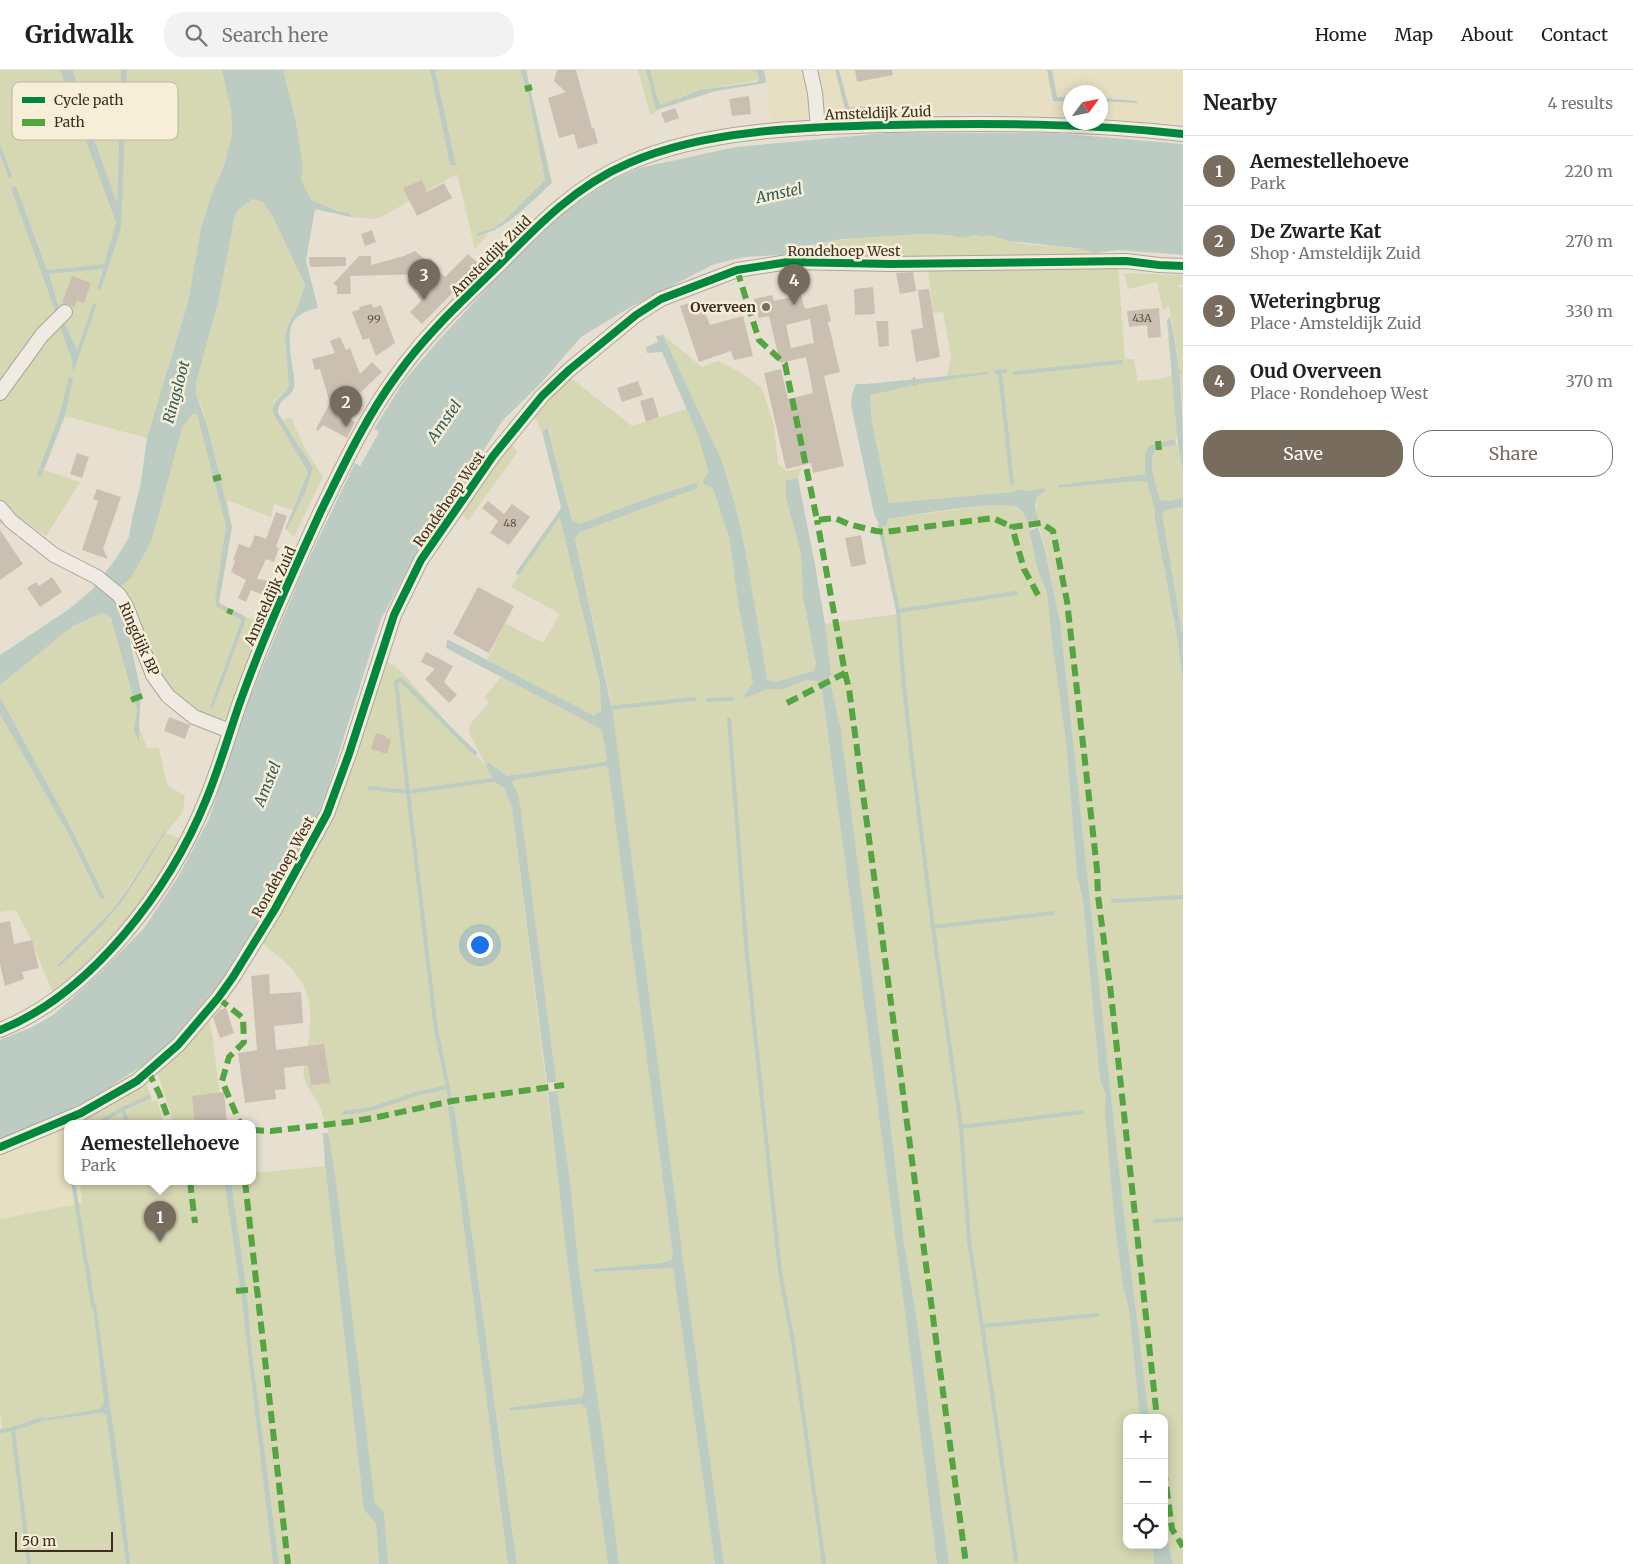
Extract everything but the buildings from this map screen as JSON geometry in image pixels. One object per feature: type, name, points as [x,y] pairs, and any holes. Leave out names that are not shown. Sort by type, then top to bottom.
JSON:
[{"type":"street","points":[[810,70],[815,93],[818,128]]},
{"type":"street","name":"Amsteldijk Zuid","points":[[0,1030],[34,1014],[75,984],[128,930],[148,904],[188,839],[206,800],[254,662],[292,572],[341,469],[384,393],[422,342],[531,232],[590,183],[616,169],[660,151],[712,139],[745,134],[818,128],[954,124],[1064,124],[1183,134]]},
{"type":"street","name":"Rondehoep West","points":[[64,1120],[81,1113],[137,1081],[178,1045],[218,998],[275,909],[327,814],[349,754],[394,615],[421,560],[493,456],[542,396],[569,370],[636,315],[661,300],[737,270],[788,262],[891,264],[1126,261],[1159,266],[1183,266]]},
{"type":"street","points":[[0,393],[42,335],[65,312]]},
{"type":"street","name":"Ringdijk BP","points":[[0,508],[11,521],[54,555],[98,577],[119,595],[126,606],[153,675],[168,696],[194,717],[230,731]]},
{"type":"street","name":"Rondehoep West","points":[[0,1147],[64,1120]]},
{"type":"path","points":[[1172,374],[1180,372]]},
{"type":"path","points":[[914,377],[915,386]]},
{"type":"shaded area","points":[[764,70],[806,70],[812,118],[771,121]]},
{"type":"shaded area","points":[[815,70],[835,70],[845,109],[850,111],[885,107],[849,107],[839,70],[1047,70],[1053,101],[1063,101],[1063,117],[967,113],[826,122],[819,98]]},
{"type":"shaded area","points":[[1052,70],[1183,70],[1183,124],[1108,119],[1108,102],[1115,102],[1120,99],[1108,98],[1108,85],[1063,85],[1063,97],[1057,97]]},
{"type":"shaded area","points":[[64,1125],[64,1185],[80,1185],[83,1203],[0,1219],[0,1153]]},
{"type":"green space","points":[[0,70],[60,70],[64,82],[12,82],[12,140],[86,140],[116,222],[104,264],[47,270],[16,186],[61,313],[49,274],[103,269],[97,289],[100,290],[121,229],[120,140],[178,140],[178,82],[73,82],[65,70],[222,70],[231,110],[232,135],[224,166],[212,193],[201,228],[188,302],[147,438],[65,416],[44,470],[80,482],[46,536],[12,516],[0,525],[0,154],[9,177],[0,144]]},
{"type":"green space","points":[[283,70],[430,70],[450,165],[455,165],[435,70],[520,70],[528,93],[545,180],[505,220],[494,228],[477,233],[476,236],[488,234],[475,249],[457,174],[383,216],[375,219],[351,217],[351,214],[311,200],[301,179],[303,167]]},
{"type":"green space","points":[[638,70],[764,70],[766,79],[699,90],[679,97],[650,115]]},
{"type":"green space","points":[[94,140],[119,140],[117,204]]},
{"type":"green space","points":[[254,199],[263,202],[273,217],[305,285],[298,306],[288,325],[285,337],[289,386],[273,402],[274,415],[308,472],[292,510],[274,504],[271,517],[227,500],[232,527],[202,407],[196,393],[196,381],[219,299],[234,220],[237,211]]},
{"type":"green space","points":[[921,234],[948,235],[963,238],[975,235],[981,237],[989,235],[1025,244],[1082,249],[1109,257],[782,255],[833,241]]},
{"type":"green space","points":[[1118,265],[1125,359],[1134,359],[1138,381],[1161,379],[1173,375],[1178,437],[1158,442],[1150,447],[1146,460],[1145,474],[1059,485],[1059,488],[1147,481],[1155,510],[1183,680],[1183,1564],[1173,1564],[1168,1542],[1168,1414],[1149,1414],[1122,1197],[1060,621],[1036,504],[1037,497],[1045,491],[1044,488],[1026,491],[1018,489],[1013,492],[889,503],[872,423],[870,394],[919,384],[988,374],[947,376],[951,355],[943,312],[933,313],[928,272],[932,266]]},
{"type":"green space","points":[[1124,273],[1183,275],[1183,285],[1179,285],[1179,287],[1183,288],[1183,407],[1177,350],[1169,306],[1163,310],[1157,282],[1128,289]]},
{"type":"green space","points":[[663,335],[702,367],[718,361],[742,373],[762,388],[774,426],[778,464],[786,471],[802,468],[798,478],[786,480],[786,498],[801,553],[803,596],[816,664],[814,671],[775,682],[767,681],[746,554],[736,508],[722,461]]},
{"type":"green space","points":[[571,378],[632,426],[687,409],[697,433],[729,537],[739,609],[753,683],[745,694],[745,698],[768,689],[784,689],[806,679],[818,681],[822,690],[937,1564],[724,1564],[611,701],[575,539],[579,532],[698,488],[648,498],[580,524],[572,520],[554,454],[549,427],[542,432],[533,415]]},
{"type":"green space","points":[[192,414],[197,414],[226,527],[215,600],[241,619],[210,707],[213,708],[246,617],[265,625],[227,719],[218,720],[189,708],[172,692],[158,673],[120,587],[131,578],[152,540],[182,427]]},
{"type":"green space","points":[[291,418],[306,450],[323,477],[294,537],[287,530],[305,493],[313,468],[283,420]]},
{"type":"green space","points":[[511,442],[517,453],[467,522],[462,511]]},
{"type":"green space","points":[[1178,445],[1183,470],[1183,498],[1160,501],[1153,474],[1153,454],[1155,450],[1160,448]]},
{"type":"green space","points":[[1006,504],[1023,513],[1031,529],[1029,531],[1038,570],[1047,593],[1066,742],[1077,875],[1083,902],[1100,1080],[1106,1095],[1115,1224],[1122,1281],[1129,1310],[1140,1414],[1123,1414],[1123,1549],[1153,1549],[1154,1564],[949,1564],[917,1321],[904,1242],[841,730],[829,676],[831,675],[825,624],[897,614],[880,526],[886,525],[887,519]]},
{"type":"green space","points":[[561,507],[560,519],[600,684],[601,711],[594,717],[487,660],[505,623],[543,643],[560,614],[511,587],[545,536]]},
{"type":"green space","points":[[1183,507],[1183,638],[1162,514],[1166,510]]},
{"type":"green space","points":[[102,613],[111,618],[137,710],[134,731],[138,741],[139,727],[147,748],[159,748],[167,785],[185,796],[183,812],[166,833],[181,839],[155,883],[126,923],[109,942],[92,960],[53,993],[29,935],[16,910],[0,912],[0,714],[69,835],[101,900],[104,898],[68,822],[0,697],[0,685],[73,626]],"holes":[[[165,831],[124,899],[98,930],[59,967],[57,964],[112,910]]]},
{"type":"green space","points":[[382,658],[400,670],[485,765],[468,731],[472,722],[489,702],[484,698],[501,677],[601,729],[602,732],[607,760],[604,762],[507,776],[490,762],[486,766],[495,782],[504,788],[512,808],[584,1389],[582,1397],[510,1411],[581,1404],[586,1408],[608,1564],[517,1564],[454,1106],[448,1107],[508,1564],[388,1564],[384,1512],[375,1503],[328,1130],[319,1105],[304,1078],[310,1009],[303,984],[296,974],[260,941],[288,897]]},
{"type":"green space","points":[[605,766],[608,768],[673,1255],[671,1260],[661,1263],[593,1269],[594,1272],[673,1268],[715,1564],[619,1564],[601,1421],[579,1271],[570,1180],[512,783],[514,780]]},
{"type":"green space","points":[[208,1013],[223,1120],[173,1120],[157,1072]]},
{"type":"green space","points":[[145,1080],[153,1102],[157,1100],[163,1120],[73,1120]]},
{"type":"green space","points":[[325,1166],[364,1510],[376,1523],[379,1564],[279,1564],[251,1345],[247,1293],[232,1185],[256,1185],[256,1173]]},
{"type":"green space","points":[[80,1185],[225,1185],[241,1294],[273,1564],[130,1564],[123,1497],[96,1305],[93,1306],[104,1403],[99,1409],[42,1421],[101,1413],[106,1415],[126,1564],[0,1564],[0,1429],[2,1428],[0,1411],[0,1219],[83,1203]]},
{"type":"water","points":[[60,70],[73,70],[76,82],[64,82]]},
{"type":"water","points":[[121,70],[127,70],[127,82],[121,82]]},
{"type":"water","name":"Ringsloot","points":[[222,70],[283,70],[296,123],[303,167],[301,179],[311,200],[351,214],[351,217],[315,209],[306,261],[318,308],[303,313],[292,324],[290,344],[294,387],[280,404],[278,413],[313,468],[305,493],[287,530],[285,529],[308,472],[274,415],[273,406],[289,386],[285,337],[288,325],[298,306],[305,285],[273,217],[263,202],[253,199],[237,211],[219,299],[196,382],[196,393],[208,429],[232,527],[219,603],[246,617],[213,708],[210,707],[241,622],[240,619],[217,607],[215,600],[226,527],[197,414],[192,414],[182,428],[152,540],[131,578],[120,587],[116,601],[126,623],[141,692],[139,743],[134,731],[137,710],[111,618],[102,613],[73,626],[0,685],[0,655],[69,609],[92,590],[117,557],[129,537],[141,482],[147,438],[188,302],[201,228],[212,193],[224,166],[232,135],[231,110]]},
{"type":"water","points":[[430,70],[435,70],[456,165],[450,165]]},
{"type":"water","points":[[520,70],[526,70],[552,183],[507,222],[487,233],[476,236],[477,233],[494,228],[505,220],[545,180],[528,93]]},
{"type":"water","points":[[646,70],[650,70],[661,105],[699,90],[757,82],[759,79],[757,70],[764,70],[766,83],[716,91],[656,110]]},
{"type":"water","points":[[835,70],[839,70],[849,107],[885,106],[884,108],[850,111],[845,109]]},
{"type":"water","points":[[1047,70],[1052,70],[1057,97],[1063,97],[1063,101],[1053,101]]},
{"type":"water","points":[[1108,99],[1137,101],[1137,103],[1108,101]]},
{"type":"water","name":"Amstel","points":[[887,133],[1053,133],[1183,144],[1183,255],[1119,250],[1096,253],[1075,248],[1008,241],[989,235],[981,237],[975,235],[963,238],[948,235],[921,234],[842,239],[801,247],[782,255],[744,257],[712,265],[629,308],[581,337],[540,384],[503,420],[459,489],[422,542],[381,619],[328,788],[313,826],[289,871],[221,981],[157,1056],[96,1096],[42,1124],[0,1141],[0,1040],[32,1027],[53,1015],[67,1003],[144,928],[178,877],[209,819],[246,707],[300,577],[355,463],[360,466],[379,432],[374,429],[404,381],[438,341],[510,263],[568,209],[610,181],[639,168],[736,147]]},
{"type":"water","points":[[86,140],[94,140],[117,203],[119,140],[124,140],[121,229],[100,291],[97,289],[103,269],[49,274],[61,314],[57,316],[11,188],[16,186],[47,270],[104,264],[116,222]]},
{"type":"water","points":[[0,144],[12,176],[9,178],[0,154]]},
{"type":"water","points":[[93,304],[97,304],[74,370],[58,321],[63,320],[77,350]]},
{"type":"water","points":[[1170,317],[1181,393],[1183,470],[1178,445],[1167,320]]},
{"type":"water","points":[[663,335],[722,461],[736,508],[746,554],[767,680],[775,682],[814,671],[816,664],[803,597],[801,553],[786,498],[786,480],[798,478],[825,624],[831,675],[829,676],[841,730],[904,1242],[917,1321],[949,1564],[937,1564],[822,690],[818,681],[806,680],[784,689],[768,689],[745,698],[745,694],[753,683],[739,609],[729,537],[713,488],[704,484],[703,480],[709,473],[697,433],[662,352],[647,353],[646,347],[658,342],[656,336]]},
{"type":"water","points":[[988,372],[988,374],[919,384],[870,395],[872,423],[889,503],[1013,492],[1018,489],[1026,491],[1044,488],[1045,491],[1037,497],[1035,506],[1038,520],[1028,522],[1022,511],[1016,507],[993,505],[974,506],[888,519],[886,526],[880,526],[874,514],[851,405],[852,394],[856,384]]},
{"type":"water","points":[[69,377],[73,378],[65,415],[41,477],[37,475],[59,416]]},
{"type":"water","points":[[548,427],[572,520],[580,524],[648,498],[696,483],[698,488],[580,532],[575,539],[613,714],[724,1564],[715,1564],[673,1268],[594,1272],[593,1269],[661,1263],[671,1260],[673,1255],[608,768],[605,766],[514,780],[512,783],[517,792],[520,805],[556,1082],[547,1083],[512,808],[504,788],[495,782],[486,766],[489,762],[507,776],[604,762],[607,760],[602,732],[601,729],[446,648],[447,639],[594,716],[601,711],[600,684],[560,519],[561,507],[542,432]]},
{"type":"water","points":[[1175,439],[1176,445],[1156,450],[1153,454],[1152,466],[1160,500],[1168,501],[1183,498],[1183,507],[1166,510],[1162,514],[1183,638],[1183,680],[1155,510],[1147,482],[1139,481],[1058,488],[1059,485],[1145,474],[1145,455],[1149,446]]},
{"type":"water","points":[[1038,527],[1045,550],[1060,621],[1122,1197],[1149,1414],[1140,1414],[1129,1310],[1122,1281],[1105,1114],[1106,1095],[1100,1080],[1083,902],[1077,875],[1066,742],[1047,593],[1038,570],[1029,531]]},
{"type":"water","points":[[0,697],[68,822],[105,898],[101,900],[69,835],[0,714]]},
{"type":"water","points":[[165,830],[165,833],[124,899],[98,930],[59,967],[57,965],[112,910]]},
{"type":"water","points":[[557,1091],[570,1180],[579,1271],[601,1421],[619,1564],[608,1564],[586,1408],[581,1404],[510,1411],[509,1408],[582,1397],[584,1389],[548,1092]]},
{"type":"water","points":[[454,1106],[517,1564],[508,1564],[448,1107]]},
{"type":"water","points":[[323,1133],[328,1133],[335,1175],[375,1503],[384,1512],[388,1564],[379,1564],[376,1523],[364,1510]]},
{"type":"water","points":[[225,1185],[232,1185],[247,1293],[251,1345],[279,1564],[273,1564],[241,1294]]},
{"type":"water","points":[[96,1305],[123,1497],[130,1564],[126,1564],[106,1415],[101,1413],[42,1421],[42,1419],[99,1409],[104,1403],[93,1306]]},
{"type":"water","points":[[1168,1542],[1173,1564],[1154,1564],[1153,1549],[1168,1549]]},
{"type":"pier","points":[[374,429],[379,432],[360,466],[355,463],[356,460],[359,462],[376,433],[373,431]]},
{"type":"waterway","points":[[1015,373],[1121,362]]},
{"type":"waterway","points":[[996,372],[1005,371]]},
{"type":"waterway","points":[[1000,372],[1012,483]]},
{"type":"waterway","points":[[518,573],[563,509]]},
{"type":"waterway","points":[[880,526],[898,611],[912,759],[961,1127],[969,1241],[982,1326],[1097,1315]]},
{"type":"waterway","points":[[898,611],[1016,593]]},
{"type":"waterway","points":[[475,753],[400,679],[396,682],[408,792],[499,779]]},
{"type":"waterway","points":[[609,708],[694,699]]},
{"type":"waterway","points":[[708,700],[732,699]]},
{"type":"waterway","points":[[729,719],[747,956],[780,1272],[793,1342],[824,1564]]},
{"type":"waterway","points":[[370,788],[408,792],[436,1030],[450,1097]]},
{"type":"waterway","points":[[1113,901],[1183,897]]},
{"type":"waterway","points":[[933,927],[1053,913]]},
{"type":"waterway","points":[[344,1113],[371,1109],[419,1093],[448,1087]]},
{"type":"waterway","points":[[122,1109],[149,1097]]},
{"type":"waterway","points":[[104,1120],[122,1109],[127,1120]]},
{"type":"waterway","points":[[961,1127],[1082,1112]]},
{"type":"waterway","points":[[74,1185],[93,1306]]},
{"type":"waterway","points":[[1155,1221],[1183,1219]]},
{"type":"waterway","points":[[982,1326],[1016,1560]]},
{"type":"waterway","points":[[13,1429],[42,1419]]},
{"type":"waterway","points":[[0,1431],[13,1429],[29,1564]]},
{"type":"marked path","points":[[525,89],[532,87]]},
{"type":"marked path","points":[[737,270],[759,340],[785,364],[817,520],[835,518],[848,524],[885,532],[993,518],[1012,527]]},
{"type":"marked path","points":[[1158,441],[1159,450]]},
{"type":"marked path","points":[[213,479],[221,477]]},
{"type":"marked path","points":[[787,703],[845,673],[817,520]]},
{"type":"marked path","points":[[1038,595],[1024,569],[1012,527],[1041,523],[1053,531],[1067,601],[1157,1414]]},
{"type":"marked path","points":[[229,614],[231,609]]},
{"type":"marked path","points":[[845,673],[849,689],[966,1564]]},
{"type":"marked path","points":[[131,700],[144,695]]},
{"type":"marked path","points":[[218,998],[243,1018],[244,1042],[229,1057],[222,1081],[239,1120]]},
{"type":"marked path","points":[[148,1071],[169,1120]]},
{"type":"marked path","points":[[256,1130],[271,1131],[349,1122],[452,1101],[564,1085]]},
{"type":"marked path","points":[[190,1185],[195,1223]]},
{"type":"marked path","points":[[245,1185],[257,1289]]},
{"type":"marked path","points":[[236,1291],[257,1289],[288,1564]]},
{"type":"marked path","points":[[1168,1499],[1172,1529],[1183,1547]]},
{"type":"cycle path","points":[[0,1030],[34,1013],[66,991],[96,965],[124,935],[149,902],[191,834],[211,788],[239,705],[277,608],[320,513],[375,408],[408,360],[433,331],[528,235],[575,194],[610,172],[659,152],[691,143],[758,132],[859,126],[1001,124],[1147,130],[1183,134]]},
{"type":"cycle path","points":[[64,1120],[81,1113],[137,1081],[178,1045],[218,998],[233,977],[275,909],[327,814],[349,754],[394,615],[421,560],[493,456],[542,396],[569,370],[636,315],[661,299],[737,270],[788,262],[891,264],[1126,261],[1183,266]]},
{"type":"cycle path","points":[[0,1147],[64,1120]]},
{"type":"place","name":"Weteringbrug","points":[[424,300]]},
{"type":"place","name":"Oud Overveen","points":[[794,305]]},
{"type":"place","name":"Overveen","points":[[766,307]]},
{"type":"place","name":"De Zwarte Kat","points":[[346,427]]},
{"type":"place","name":"Aemestellehoeve","points":[[160,1242]]}]
